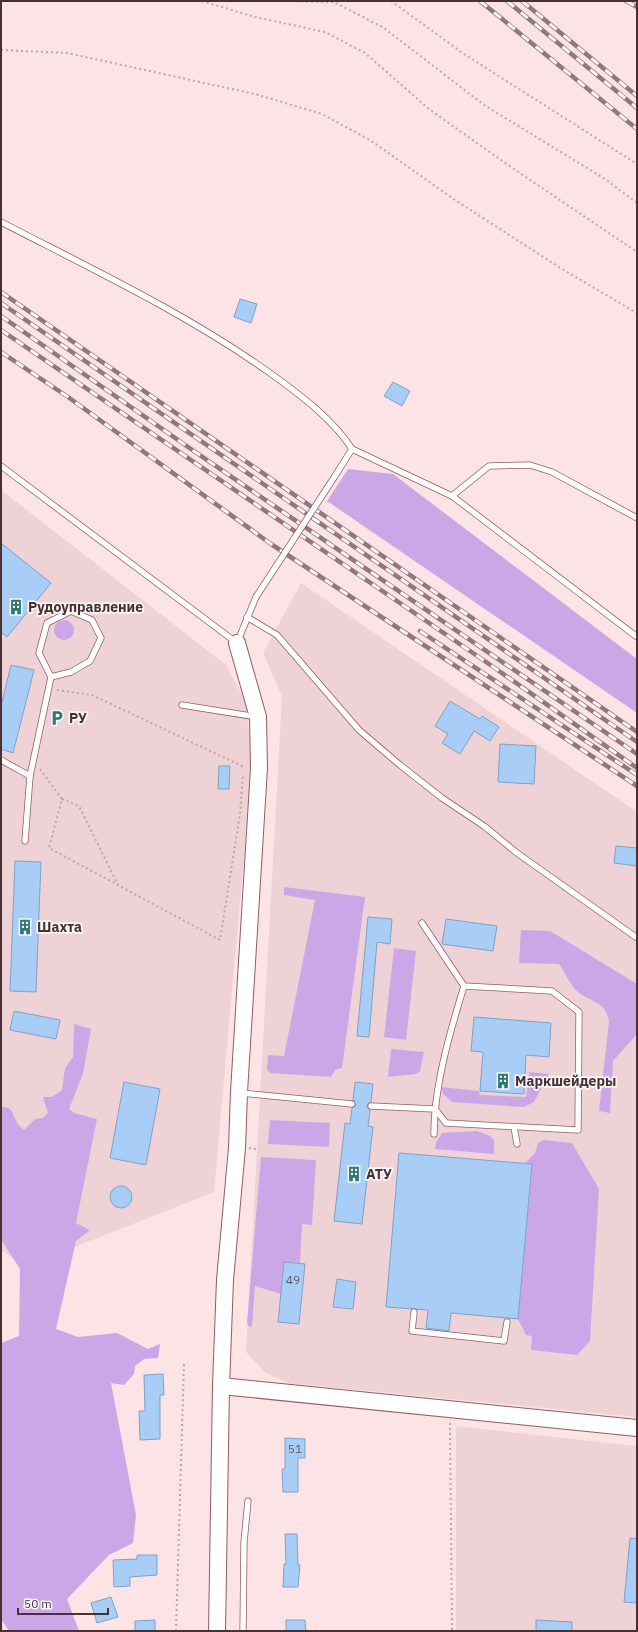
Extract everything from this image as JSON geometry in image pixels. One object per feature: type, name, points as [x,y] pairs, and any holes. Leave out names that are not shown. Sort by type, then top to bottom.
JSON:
[{"type":"street","points":[[217,1631],[221,1386],[225,1280],[237,1148],[238,1092],[259,768],[258,717],[237,643]]},
{"type":"street","points":[[221,1386],[637,1428]]},
{"type":"lane","points":[[1,222],[181,316],[246,356],[289,386],[340,430],[352,449],[452,496],[637,637]]},
{"type":"lane","points":[[1,466],[237,643],[256,597],[352,449]]},
{"type":"lane","points":[[452,496],[489,466],[530,465],[552,472],[637,518]]},
{"type":"lane","points":[[25,841],[30,776],[51,677],[40,653],[47,623],[71,611],[92,620],[101,638],[90,661],[71,672],[51,677]]},
{"type":"lane","points":[[247,617],[276,635],[359,730],[400,766],[442,798],[484,826],[517,853],[637,938]]},
{"type":"lane","points":[[182,705],[258,717]]},
{"type":"lane","points":[[1,760],[30,776]]},
{"type":"lane","points":[[422,923],[464,986]]},
{"type":"lane","points":[[434,1134],[434,1109],[454,1019],[464,986]]},
{"type":"lane","points":[[371,1106],[434,1109],[446,1123],[578,1130],[579,1012],[552,991],[464,986]]},
{"type":"lane","points":[[238,1092],[352,1104]]},
{"type":"lane","points":[[514,1127],[517,1144]]},
{"type":"lane","points":[[414,1312],[412,1331],[504,1341],[507,1322]]},
{"type":"lane","points":[[243,1631],[244,1542],[248,1501]]},
{"type":"path","points":[[202,1],[255,17],[325,32],[365,54],[429,108],[508,166],[637,252]]},
{"type":"path","points":[[276,1],[334,2],[384,28],[484,105],[605,179],[637,203]]},
{"type":"path","points":[[391,1],[464,54],[637,164]]},
{"type":"path","points":[[1,50],[67,54],[255,94],[322,114],[370,140],[455,200],[562,269],[637,312]]},
{"type":"path","points":[[48,689],[92,695],[244,766],[240,814],[220,940],[49,848],[62,799]]},
{"type":"path","points":[[34,760],[62,799],[79,806],[119,886]]},
{"type":"path","points":[[176,1631],[184,1363]]},
{"type":"path","points":[[450,1410],[452,1631]]},
{"type":"path","points":[[1,1626],[4,1631]]},
{"type":"shaded area","points":[[348,469],[393,474],[637,659],[637,713],[327,501]]},
{"type":"shaded area","points":[[1,490],[226,665],[246,702],[252,767],[214,1192],[26,1266],[1,1250]]},
{"type":"shaded area","points":[[301,583],[637,812],[637,1417],[288,1383],[266,1373],[246,1352],[282,696],[263,653]]},
{"type":"shaded area","points":[[64,620],[71,623],[74,630],[71,637],[64,640],[57,637],[54,630],[57,623]]},
{"type":"shaded area","points":[[284,887],[365,897],[342,1068],[335,1070],[331,1077],[270,1073],[267,1070],[268,1055],[284,1056],[315,900],[284,895]]},
{"type":"shaded area","points":[[521,930],[550,931],[637,984],[637,1034],[613,1061],[610,1113],[599,1111],[609,1021],[607,1014],[598,1003],[576,990],[559,964],[519,963]]},
{"type":"shaded area","points":[[394,948],[416,951],[406,1040],[384,1037]]},
{"type":"shaded area","points":[[74,1024],[91,1029],[83,1074],[69,1109],[74,1113],[97,1119],[76,1223],[90,1230],[76,1241],[56,1329],[78,1337],[117,1333],[148,1349],[160,1344],[158,1358],[144,1359],[135,1366],[134,1374],[124,1385],[111,1383],[136,1515],[133,1543],[109,1555],[67,1599],[79,1631],[9,1631],[1,1619],[1,1343],[19,1336],[20,1269],[1,1239],[1,1107],[11,1110],[17,1123],[24,1130],[35,1119],[43,1118],[48,1113],[43,1097],[52,1097],[62,1090],[65,1068],[73,1057]]},
{"type":"shaded area","points":[[391,1049],[424,1052],[420,1071],[416,1074],[388,1077]]},
{"type":"shaded area","points":[[529,1072],[549,1074],[534,1102],[524,1107],[452,1102],[443,1094],[441,1087],[479,1091],[480,1095],[526,1097]]},
{"type":"shaded area","points":[[270,1120],[330,1123],[329,1147],[268,1144]]},
{"type":"shaded area","points":[[477,1131],[490,1136],[494,1140],[494,1154],[435,1149],[436,1143],[442,1133]]},
{"type":"shaded area","points":[[544,1140],[572,1143],[599,1189],[590,1341],[577,1355],[531,1350],[532,1336],[526,1335],[518,1319],[532,1165],[524,1164],[535,1153],[538,1143]]},
{"type":"shaded area","points":[[261,1157],[316,1160],[312,1225],[302,1224],[300,1263],[284,1262],[281,1294],[255,1286],[252,1326],[249,1327],[247,1322]]},
{"type":"shaded area","points":[[456,1426],[637,1446],[637,1631],[456,1631]]},
{"type":"building","points":[[240,299],[257,304],[251,323],[234,317]]},
{"type":"building","points":[[393,382],[410,391],[402,406],[384,396]]},
{"type":"building","name":"Рудоуправление","points":[[1,543],[51,583],[7,637],[1,632]]},
{"type":"building","points":[[11,665],[34,670],[13,753],[1,749],[1,706]]},
{"type":"building","points":[[450,701],[480,719],[482,716],[499,727],[490,741],[474,731],[460,754],[442,743],[448,734],[435,726]]},
{"type":"building","points":[[500,744],[536,746],[534,784],[498,782]]},
{"type":"building","points":[[219,766],[230,766],[229,789],[218,789]]},
{"type":"building","points":[[616,846],[637,848],[637,866],[614,863]]},
{"type":"building","name":"Шахта","points":[[15,861],[41,862],[36,992],[10,991]]},
{"type":"building","points":[[368,917],[392,919],[390,944],[377,942],[369,1037],[357,1036]]},
{"type":"building","points":[[446,919],[497,926],[493,951],[442,944]]},
{"type":"building","points":[[14,1011],[60,1020],[56,1039],[10,1030]]},
{"type":"building","points":[[474,1017],[551,1023],[549,1057],[526,1055],[524,1094],[480,1091],[483,1052],[471,1051]]},
{"type":"building","points":[[124,1082],[160,1089],[146,1165],[110,1158]]},
{"type":"building","name":"АТУ","points":[[355,1082],[373,1084],[371,1102],[367,1105],[370,1110],[368,1126],[373,1127],[362,1224],[334,1221],[345,1123],[350,1124],[352,1108],[356,1105],[353,1100]]},
{"type":"building","points":[[399,1153],[532,1164],[518,1319],[451,1313],[449,1331],[426,1328],[428,1310],[386,1307]]},
{"type":"building","points":[[121,1186],[129,1189],[132,1197],[129,1205],[121,1208],[113,1205],[110,1197],[113,1189]]},
{"type":"building","points":[[284,1262],[305,1264],[299,1324],[278,1322]]},
{"type":"building","points":[[337,1279],[356,1282],[353,1309],[333,1307]]},
{"type":"building","points":[[163,1374],[164,1395],[160,1395],[160,1439],[140,1440],[139,1411],[145,1411],[144,1375]]},
{"type":"building","points":[[285,1438],[305,1439],[305,1458],[298,1458],[298,1492],[283,1492],[282,1469],[285,1469]]},
{"type":"building","points":[[285,1534],[297,1534],[298,1565],[300,1565],[298,1587],[283,1587],[284,1564],[286,1564]]},
{"type":"building","points":[[630,1538],[637,1539],[637,1603],[624,1602]]},
{"type":"building","points":[[137,1555],[157,1555],[157,1575],[130,1577],[130,1586],[114,1587],[113,1560],[137,1559]]},
{"type":"building","points":[[111,1597],[118,1617],[97,1623],[91,1603]]},
{"type":"building","points":[[155,1620],[155,1631],[135,1631],[135,1621]]},
{"type":"building","points":[[286,1620],[305,1620],[306,1631],[286,1631]]},
{"type":"building","points":[[536,1620],[572,1622],[572,1631],[536,1631]]},
{"type":"railway","points":[[480,1],[637,129]]},
{"type":"railway","points":[[507,1],[637,108]]},
{"type":"railway","points":[[522,1],[637,96]]},
{"type":"railway","points":[[626,1],[637,7]]},
{"type":"railway","points":[[1,292],[637,732]]},
{"type":"railway","points":[[1,303],[637,742]]},
{"type":"railway","points":[[1,316],[188,447],[637,754]]},
{"type":"railway","points":[[1,330],[489,664],[637,768]]},
{"type":"railway","points":[[1,352],[68,397],[271,544],[637,786]]},
{"type":"railway","points":[[420,631],[637,775]]},
{"type":"place","name":"Рудоуправление","points":[[16,607]]},
{"type":"place","name":"РУ","points":[[57,718]]},
{"type":"place","name":"Шахта","points":[[25,927]]},
{"type":"place","name":"Маркшейдеры","points":[[503,1081]]},
{"type":"place","name":"АТУ","points":[[354,1174]]}]
